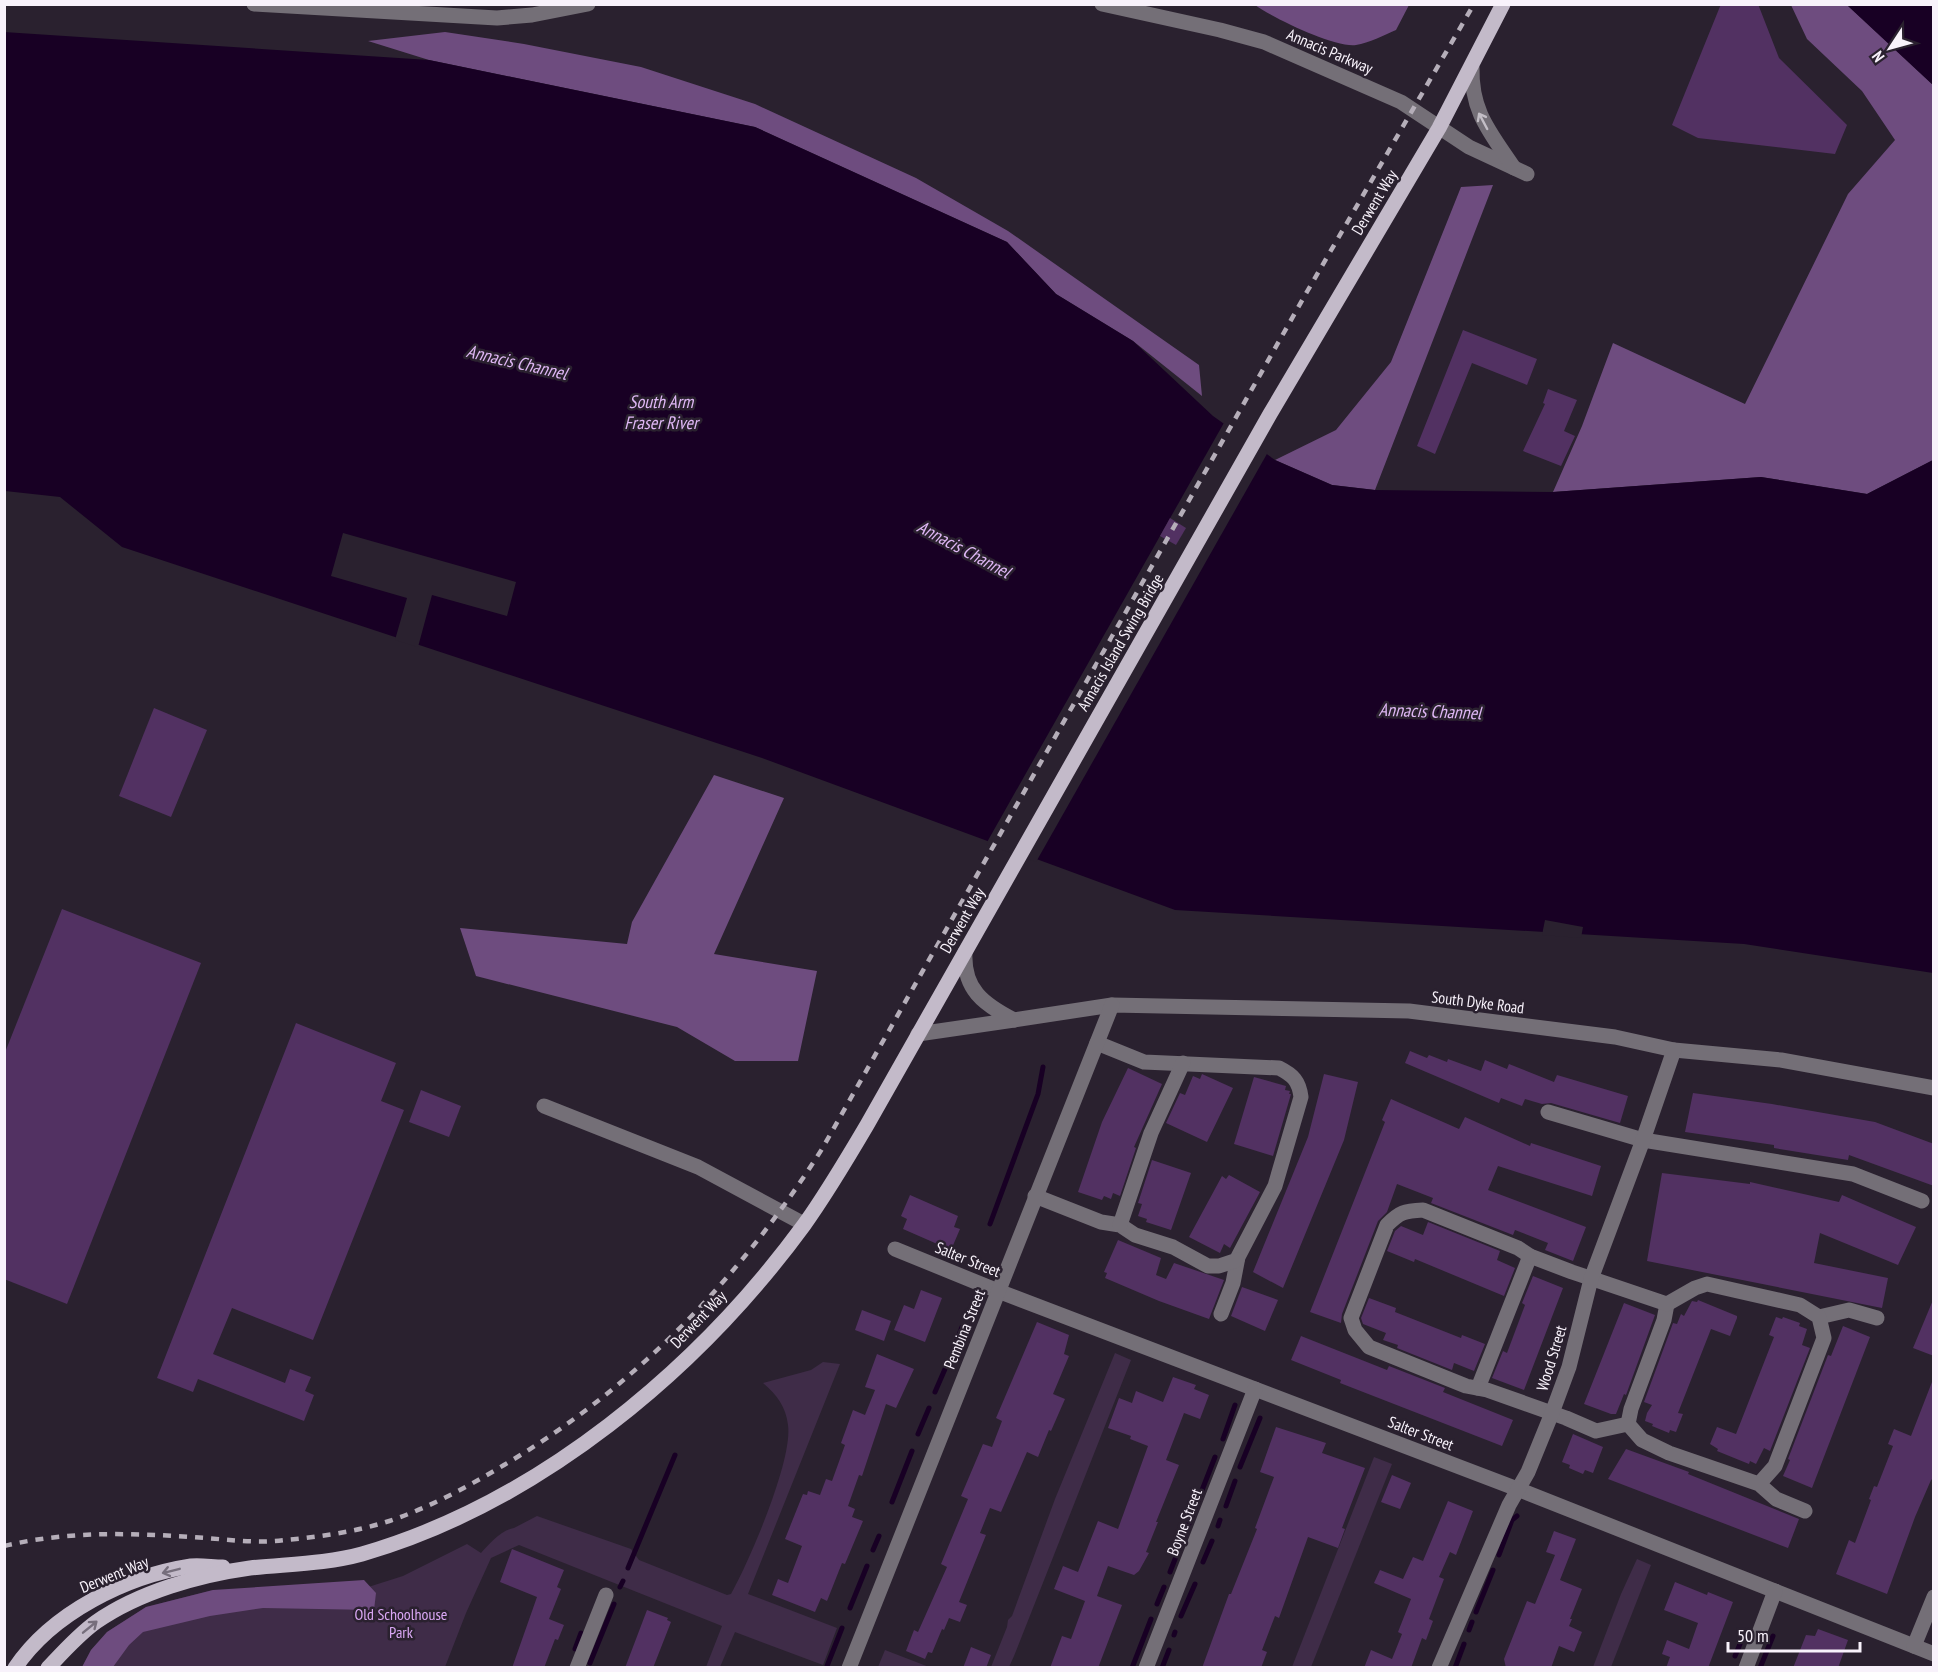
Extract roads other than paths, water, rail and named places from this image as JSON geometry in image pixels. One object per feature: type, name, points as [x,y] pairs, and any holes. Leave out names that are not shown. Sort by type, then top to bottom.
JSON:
[{"type":"main road","name":"Derwent Way","points":[[1270,414],[1439,128],[1503,4]]},
{"type":"main road","name":"Annacis Island Swing Bridge","points":[[1000,889],[1270,414]]},
{"type":"main road","name":"Derwent Way","points":[[15,1668],[46,1632],[69,1613],[96,1598],[151,1576],[192,1566],[250,1568],[304,1564],[359,1555],[413,1537],[466,1515],[519,1486],[571,1452],[652,1389],[716,1330],[768,1271],[804,1224],[839,1173],[1000,889]]},
{"type":"main road","name":"Derwent Way","points":[[48,1668],[74,1641],[97,1622],[123,1606],[174,1584],[250,1568]]},
{"type":"street","points":[[254,4],[497,18],[532,15],[588,4]]},
{"type":"street","name":"Annacis Parkway","points":[[1102,4],[1264,42],[1401,102],[1469,147],[1520,171],[1483,123],[1471,86],[1472,67]]},
{"type":"street","points":[[965,952],[964,966],[967,978],[975,992],[983,1002],[1014,1020]]},
{"type":"street","name":"South Dyke Road","points":[[918,1034],[1112,1005],[1409,1011],[1615,1037],[1674,1050],[1781,1060],[1934,1088]]},
{"type":"street","name":"Pembina Street","points":[[849,1668],[1112,1005]]},
{"type":"street","points":[[1097,1043],[1144,1062],[1279,1068],[1291,1074],[1299,1085],[1301,1097],[1275,1186],[1238,1260],[1233,1283],[1221,1314]]},
{"type":"street","name":"Wood Street","points":[[1439,1668],[1509,1506],[1520,1490],[1552,1413],[1569,1367],[1591,1279],[1674,1050]]},
{"type":"street","points":[[1120,1225],[1151,1133],[1183,1063]]},
{"type":"street","points":[[544,1106],[698,1167],[804,1224]]},
{"type":"street","points":[[1548,1112],[1643,1140],[1853,1174],[1923,1201]]},
{"type":"street","points":[[1035,1197],[1101,1222],[1120,1225],[1135,1235],[1173,1247],[1208,1266],[1219,1266],[1238,1260]]},
{"type":"street","points":[[1628,1424],[1596,1431],[1552,1413],[1466,1386],[1369,1347],[1355,1330],[1351,1318],[1387,1225],[1398,1214],[1410,1210],[1423,1210],[1518,1248],[1530,1256],[1667,1304],[1707,1284],[1800,1305],[1819,1317],[1824,1338],[1775,1466],[1759,1484]]},
{"type":"street","name":"Salter Street","points":[[895,1249],[998,1291],[1520,1490],[1934,1654]]},
{"type":"street","points":[[1478,1388],[1530,1256]]},
{"type":"street","points":[[1628,1424],[1631,1409],[1664,1320],[1667,1304]]},
{"type":"street","points":[[1819,1317],[1849,1310],[1877,1318]]},
{"type":"street","name":"Boyne Street","points":[[1146,1668],[1255,1389]]},
{"type":"street","points":[[1628,1424],[1642,1440],[1669,1453],[1759,1484],[1776,1499],[1805,1511]]},
{"type":"street","points":[[1746,1668],[1775,1591]]},
{"type":"street","points":[[577,1668],[606,1595]]},
{"type":"street","points":[[1914,1646],[1934,1597]]},
{"type":"water","points":[[1847,5],[1933,5],[1933,85]]},
{"type":"water","name":"South Arm Fraser River","points":[[4,32],[429,60],[755,127],[1007,242],[1056,294],[1133,341],[1213,416],[1275,460],[1332,485],[1375,490],[1553,492],[1761,477],[1867,494],[1933,460],[1933,973],[1744,944],[1175,910],[762,758],[122,547],[60,497],[5,491]]},
{"type":"waterway","points":[[990,1224],[1038,1094],[1043,1067]]},
{"type":"waterway","points":[[953,1351],[962,1327]]},
{"type":"waterway","points":[[935,1392],[945,1369]]},
{"type":"waterway","points":[[1223,1439],[1235,1405]]},
{"type":"waterway","points":[[918,1434],[929,1408]]},
{"type":"waterway","points":[[1240,1467],[1260,1418]]},
{"type":"waterway","points":[[892,1502],[912,1451]]},
{"type":"waterway","points":[[628,1568],[675,1455]]},
{"type":"waterway","points":[[1170,1572],[1215,1457]]},
{"type":"waterway","points":[[1226,1506],[1235,1481]]},
{"type":"waterway","points":[[1499,1555],[1512,1520],[1517,1516]]},
{"type":"waterway","points":[[1218,1526],[1220,1520]]},
{"type":"waterway","points":[[873,1550],[879,1536]]},
{"type":"waterway","points":[[1203,1562],[1212,1541]]},
{"type":"waterway","points":[[850,1608],[867,1566]]},
{"type":"waterway","points":[[1476,1612],[1493,1570]]},
{"type":"waterway","points":[[620,1587],[623,1581]]},
{"type":"waterway","points":[[1181,1616],[1195,1584]]},
{"type":"waterway","points":[[1157,1604],[1164,1587]]},
{"type":"waterway","points":[[590,1663],[614,1604]]},
{"type":"waterway","points":[[1132,1668],[1151,1619]]},
{"type":"waterway","points":[[1469,1630],[1472,1622]]},
{"type":"waterway","points":[[827,1666],[842,1628]]},
{"type":"waterway","points":[[575,1649],[581,1633]]},
{"type":"waterway","points":[[1760,1668],[1773,1636]]},
{"type":"waterway","points":[[1455,1668],[1464,1644]]},
{"type":"waterway","points":[[1735,1656],[1740,1644]]},
{"type":"waterway","points":[[1162,1668],[1169,1650]]},
{"type":"railway","points":[[4,1546],[51,1538],[98,1534],[274,1541],[336,1534],[386,1522],[417,1511],[461,1489],[552,1435],[641,1365],[682,1326],[757,1242],[822,1149],[1308,290],[1474,4]]},
{"type":"water label","name":"Annacis Channel","points":[[517,362]]},
{"type":"water label","name":"Annacis Channel","points":[[964,549]]},
{"type":"water label","name":"Annacis Channel","points":[[1430,711]]},
{"type":"park label","name":"Old Schoolhouse Park","points":[[401,1623]]}]
